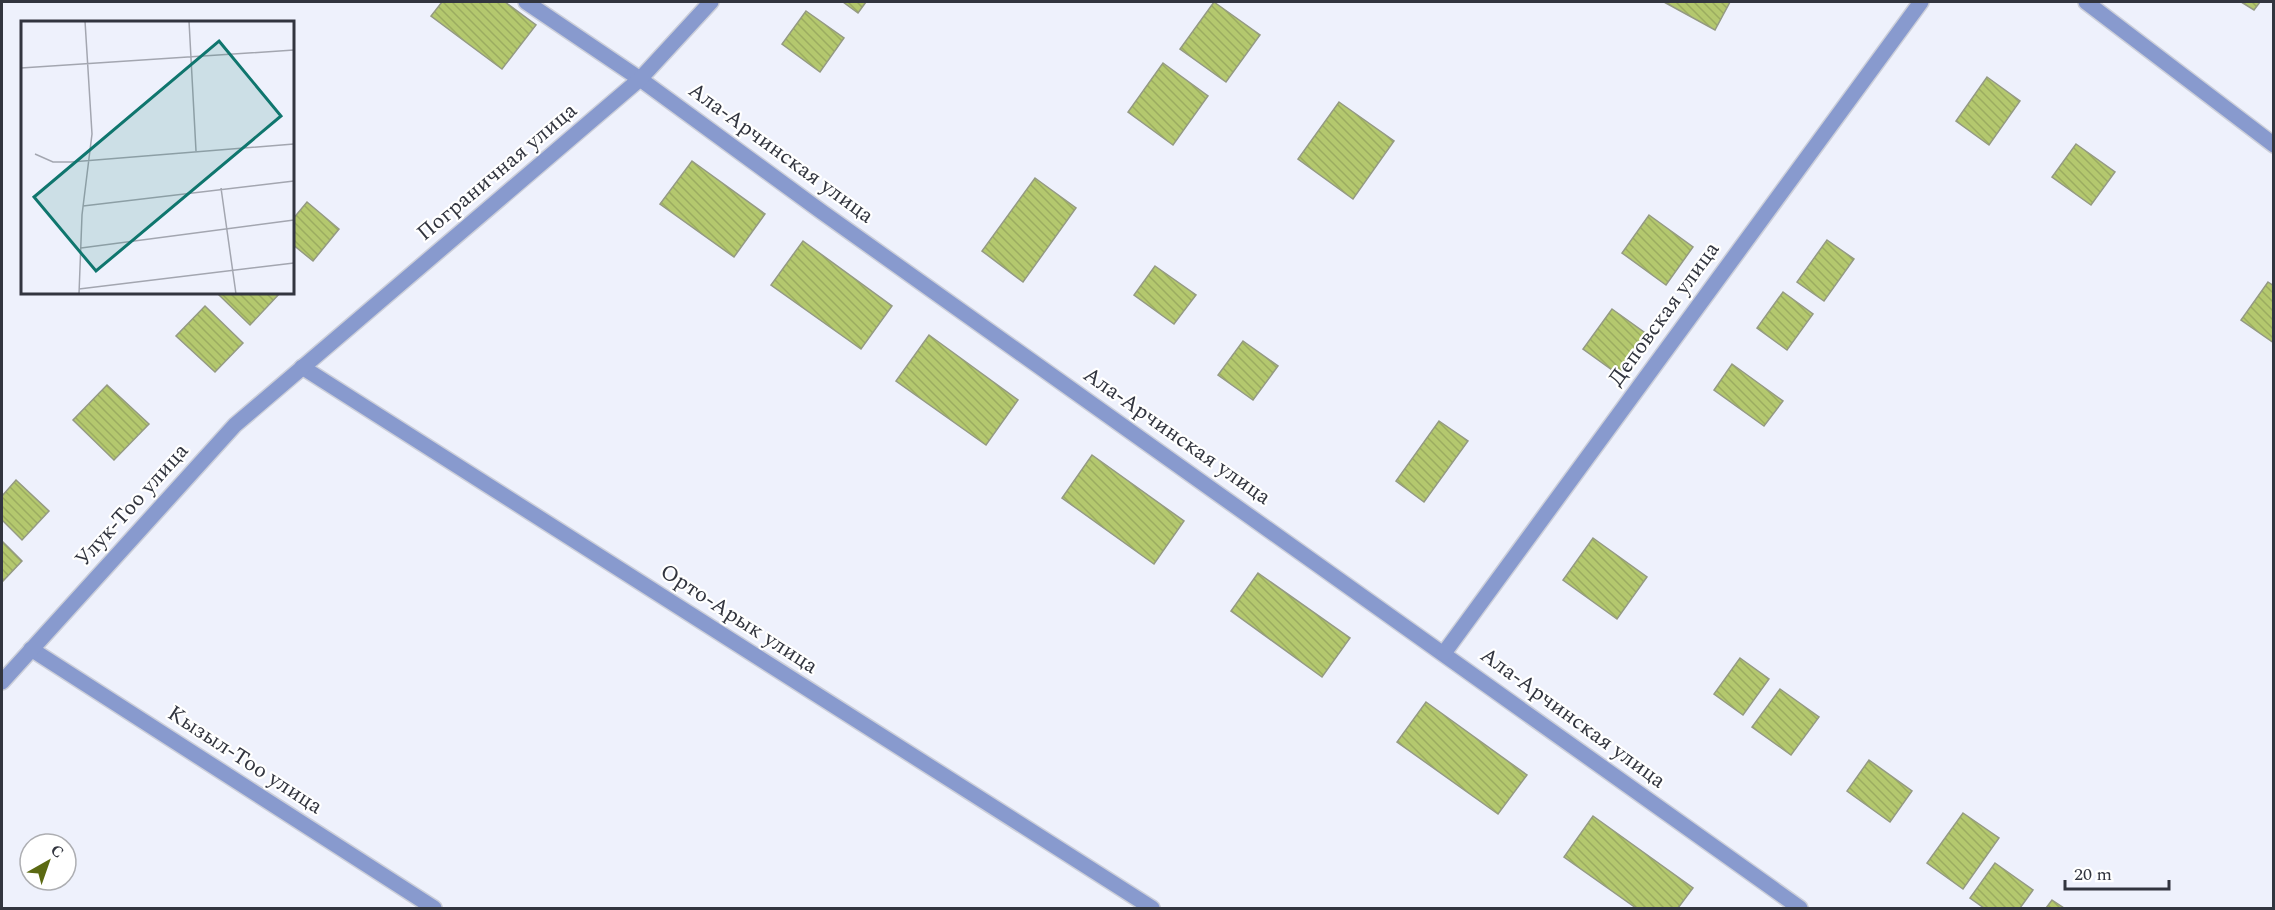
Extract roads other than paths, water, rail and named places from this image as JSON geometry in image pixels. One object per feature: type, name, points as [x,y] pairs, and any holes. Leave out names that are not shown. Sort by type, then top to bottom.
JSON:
[{"type":"street","name":"Ала-Арчинская улица","points":[[526,2],[640,79],[832,219],[1444,653],[1800,909]]},
{"type":"street","name":"Пограничная улица","points":[[302,367],[640,79],[711,2]]},
{"type":"street","name":"Деповская улица","points":[[1444,653],[1921,2]]},
{"type":"street","points":[[2086,2],[2274,145]]},
{"type":"street","name":"Улук-Тоо улица","points":[[2,682],[235,426],[302,367]]},
{"type":"street","name":"Орто-Арык улица","points":[[302,367],[1152,909]]},
{"type":"street","name":"Кызыл-Тоо улица","points":[[31,649],[434,909]]}]
